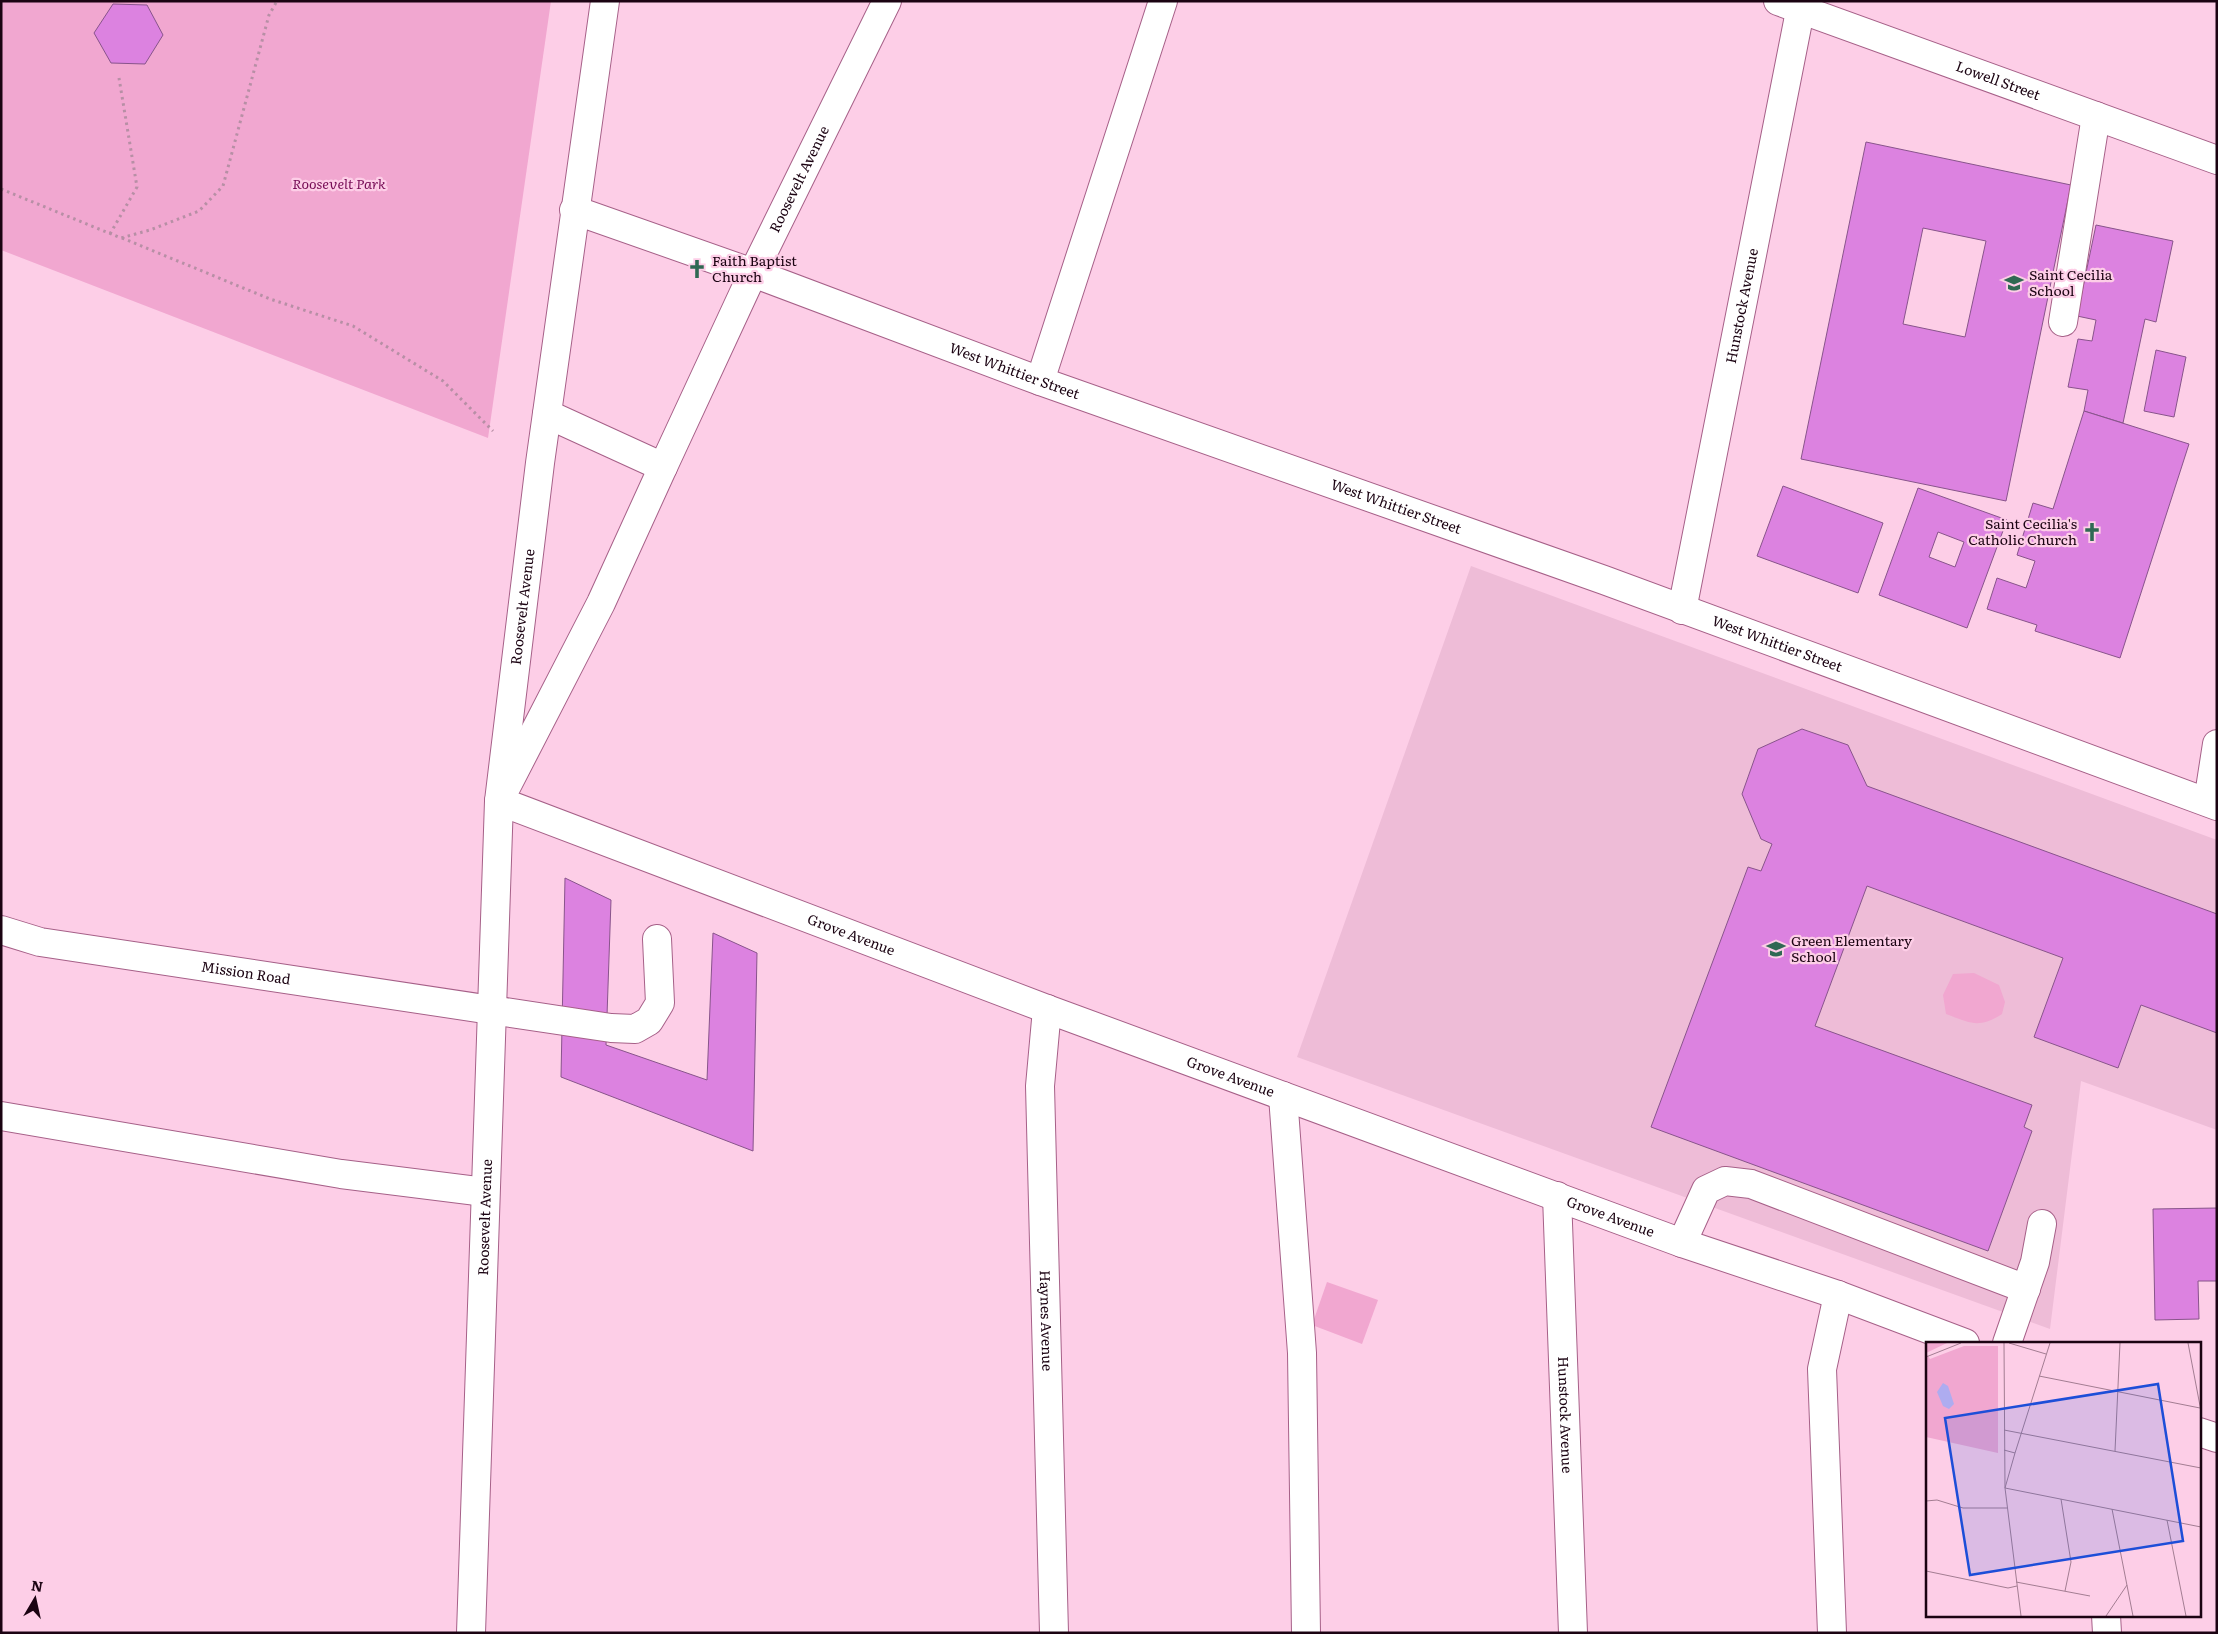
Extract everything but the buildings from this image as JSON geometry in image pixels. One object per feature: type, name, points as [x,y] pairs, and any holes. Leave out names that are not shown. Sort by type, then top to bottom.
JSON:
[{"type":"street","name":"Roosevelt Avenue","points":[[471,1633],[498,801],[574,210],[605,1]]},
{"type":"street","name":"Roosevelt Avenue","points":[[498,801],[601,603],[753,274],[887,1]]},
{"type":"street","points":[[1040,381],[1163,1]]},
{"type":"street","name":"Lowell Street","points":[[1793,4],[2217,160]]},
{"type":"street","name":"Hunstock Avenue","points":[[1682,610],[1793,4]]},
{"type":"street","points":[[2063,322],[2096,116]]},
{"type":"street","name":"West Whittier Street","points":[[574,210],[753,274],[1040,381],[1604,580],[2212,804]]},
{"type":"street","points":[[547,414],[663,467]]},
{"type":"street","points":[[2212,804],[2217,744]]},
{"type":"street","name":"Grove Avenue","points":[[498,801],[1047,1009],[1682,1243],[1838,1295],[1962,1342]]},
{"type":"street","name":"Mission Road","points":[[1,930],[40,942],[610,1028],[635,1028],[649,1021],[660,1003],[657,939]]},
{"type":"street","name":"Haynes Avenue","points":[[1047,1009],[1040,1086],[1054,1633]]},
{"type":"street","points":[[1283,1096],[1302,1353],[1306,1633]]},
{"type":"street","points":[[1,1116],[341,1174],[485,1192]]},
{"type":"street","points":[[1682,1243],[1706,1190],[1725,1181],[1751,1184],[2026,1289]]},
{"type":"street","name":"Hunstock Avenue","points":[[1557,1196],[1573,1633]]},
{"type":"street","points":[[2007,1342],[2035,1262],[2042,1224]]},
{"type":"street","points":[[1832,1633],[1822,1369],[1838,1295]]},
{"type":"street","points":[[2200,1432],[2217,1438]]},
{"type":"street","points":[[2106,1616],[2106,1633]]},
{"type":"path","points":[[121,238],[150,230],[199,211],[223,186],[269,15],[277,1]]},
{"type":"path","points":[[110,234],[137,187],[119,78]]},
{"type":"path","points":[[1,189],[270,299],[353,326],[443,381],[493,431]]},
{"type":"shaded area","name":"Green Elementary School","points":[[1471,566],[2217,840],[2217,1130],[2081,1081],[2050,1329],[1297,1057]]},
{"type":"green space","name":"Roosevelt Park","points":[[1,1],[551,1],[488,438],[1,250]]},
{"type":"green space","points":[[1974,973],[1999,985],[2005,1002],[2002,1014],[1987,1022],[1968,1022],[1946,1014],[1943,995],[1953,974]]},
{"type":"green space","points":[[1327,1282],[1378,1300],[1362,1344],[1312,1325]]},
{"type":"place","name":"Faith Baptist Church","points":[[697,269]]},
{"type":"place","name":"Saint Cecilia School","points":[[2014,283]]},
{"type":"place","name":"Saint Cecilia's Catholic Church","points":[[2092,532]]},
{"type":"place","name":"Green Elementary School","points":[[1776,949]]}]
